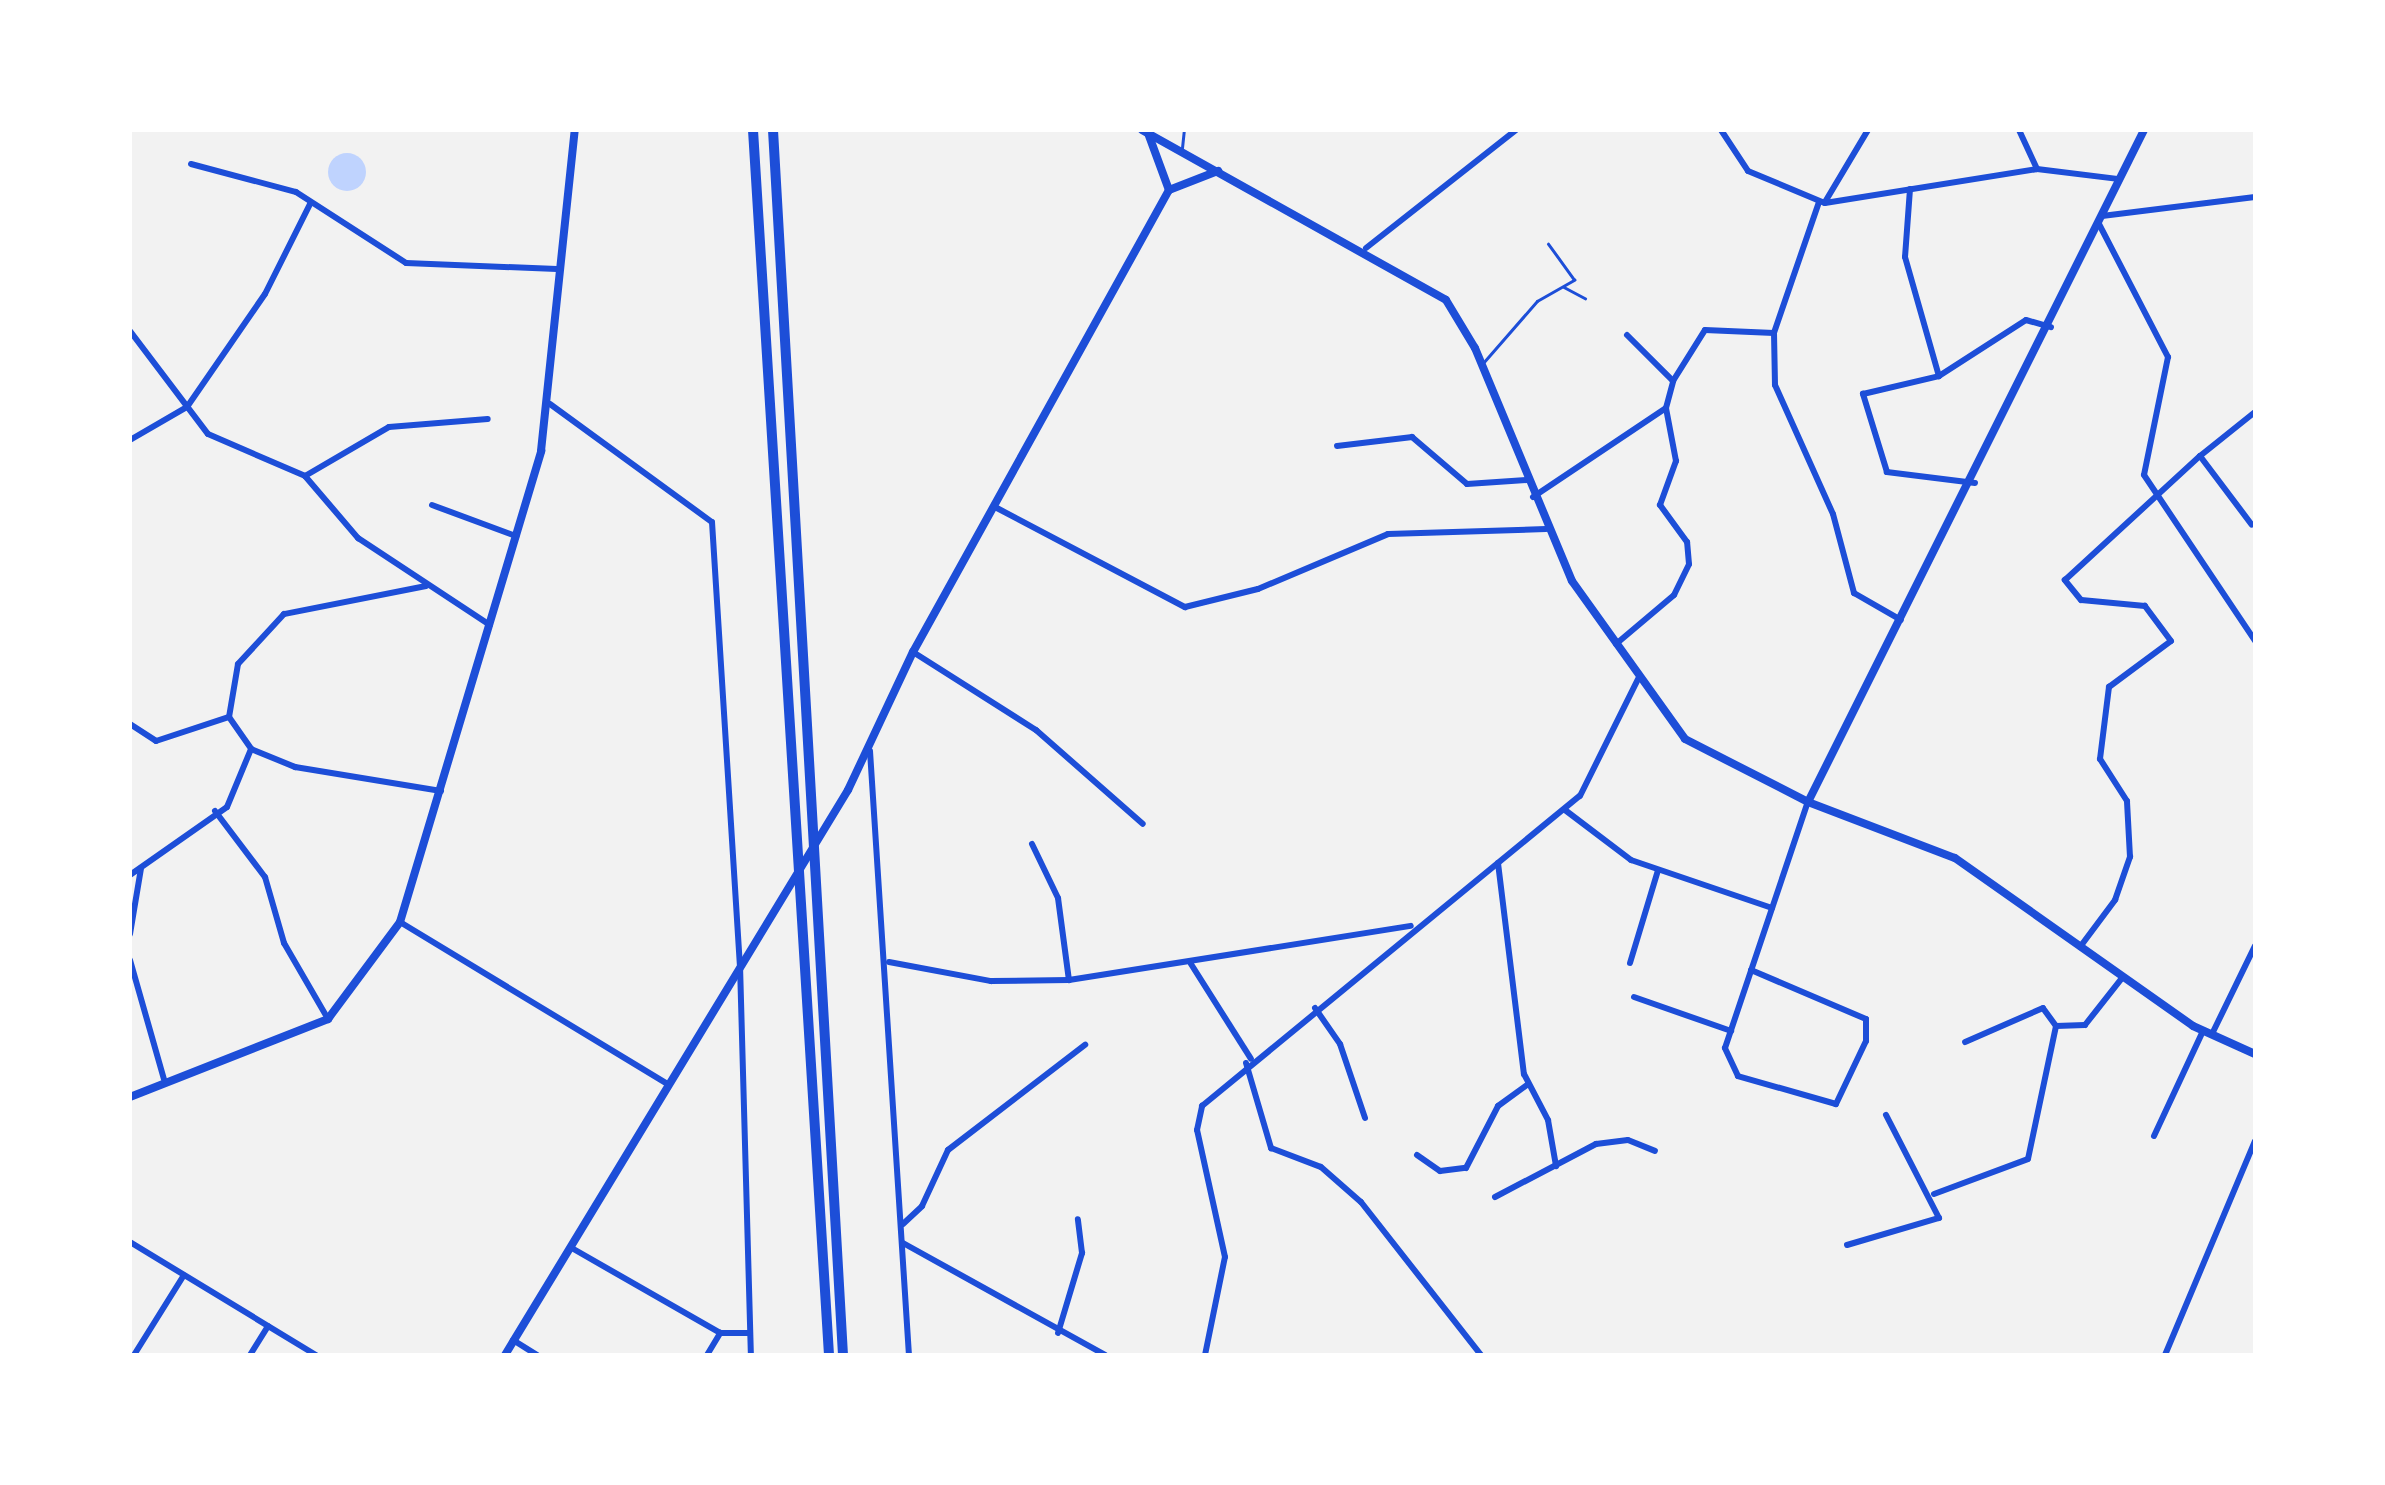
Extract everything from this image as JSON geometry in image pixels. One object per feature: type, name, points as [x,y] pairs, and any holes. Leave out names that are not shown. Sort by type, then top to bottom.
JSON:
[{"type":"highway","points":[[753,130],[806,896],[829,1355]]},
{"type":"highway","points":[[774,130],[820,870],[844,1355]]},
{"type":"main road","points":[[130,1097],[164,1079],[328,1019],[400,922],[516,536],[550,404],[557,269],[574,130]]},
{"type":"main road","points":[[1808,802],[1976,483],[2144,130]]},
{"type":"main road","points":[[1145,132],[1366,248],[1446,300],[1482,364],[1546,530],[1615,645],[1685,739],[1808,802],[1955,858],[2122,978],[2207,1032],[2255,1054]]},
{"type":"main road","points":[[1145,132],[1169,190]]},
{"type":"main road","points":[[505,1355],[870,751],[913,652],[1169,190],[1218,172]]},
{"type":"street","points":[[1366,248],[1516,130]]},
{"type":"street","points":[[1722,130],[1748,171],[1822,202],[2037,169],[2119,178]]},
{"type":"street","points":[[1868,130],[1822,202],[1774,332],[1778,394],[1833,514],[1854,593],[1902,621]]},
{"type":"street","points":[[2019,130],[2037,169]]},
{"type":"street","points":[[190,164],[277,184],[406,262],[557,269]]},
{"type":"street","points":[[1910,189],[1905,257],[1939,376]]},
{"type":"street","points":[[2255,197],[2100,220],[2168,357],[2141,463],[2156,496],[2255,641]]},
{"type":"street","points":[[130,440],[187,407],[265,294],[310,204]]},
{"type":"street","points":[[1976,483],[1884,468],[1865,391],[1939,376],[2026,320],[2050,327]]},
{"type":"street","points":[[1615,645],[1674,595],[1689,564],[1687,542],[1660,505],[1676,461],[1666,408],[1673,382],[1705,330],[1774,332]]},
{"type":"street","points":[[130,331],[208,434],[304,476],[358,538],[490,625]]},
{"type":"street","points":[[1626,335],[1673,382]]},
{"type":"street","points":[[550,404],[712,522],[740,965],[752,1355]]},
{"type":"street","points":[[1533,497],[1666,408]]},
{"type":"street","points":[[2080,948],[2115,900],[2130,856],[2127,801],[2100,759],[2109,687],[2171,640],[2145,606],[2081,600],[2065,580],[2200,456],[2255,412]]},
{"type":"street","points":[[304,476],[388,428],[488,420]]},
{"type":"street","points":[[1336,446],[1412,436],[1467,484],[1527,480]]},
{"type":"street","points":[[2200,456],[2252,525]]},
{"type":"street","points":[[432,506],[516,536]]},
{"type":"street","points":[[995,507],[1186,607],[1258,588],[1388,534],[1546,530]]},
{"type":"street","points":[[426,586],[284,614],[238,664],[229,718],[251,749],[310,772],[441,791]]},
{"type":"street","points":[[913,652],[1036,730],[1143,824]]},
{"type":"street","points":[[1205,1355],[1225,1257],[1198,1118],[1249,1061],[1411,926],[1565,810],[1638,679]]},
{"type":"street","points":[[130,724],[156,741],[229,718]]},
{"type":"street","points":[[130,875],[242,789],[251,749]]},
{"type":"street","points":[[870,751],[888,962],[908,1355]]},
{"type":"street","points":[[1751,970],[1864,1015],[1868,1034],[1847,1092],[1826,1106],[1738,1076],[1725,1048],[1730,1031],[1808,802]]},
{"type":"street","points":[[1565,810],[1658,870],[1772,908]]},
{"type":"street","points":[[215,811],[265,877],[284,943],[328,1019]]},
{"type":"street","points":[[1032,844],[1058,898],[1069,980]]},
{"type":"street","points":[[1498,863],[1527,1085],[1548,1120],[1556,1166]]},
{"type":"street","points":[[130,934],[141,866]]},
{"type":"street","points":[[1630,963],[1658,870]]},
{"type":"street","points":[[400,922],[668,1084]]},
{"type":"street","points":[[888,962],[991,981],[1069,980],[1190,964],[1411,926]]},
{"type":"street","points":[[2154,1136],[2255,946]]},
{"type":"street","points":[[130,960],[164,1079]]},
{"type":"street","points":[[1190,964],[1249,1061],[1271,1148],[1321,1167],[1361,1202],[1481,1355]]},
{"type":"street","points":[[2056,1026],[2085,1026],[2122,978]]},
{"type":"street","points":[[1634,997],[1730,1031]]},
{"type":"street","points":[[1315,1008],[1340,1044],[1365,1118]]},
{"type":"street","points":[[1934,1194],[2028,1159],[2056,1026],[2042,1008],[1965,1042]]},
{"type":"street","points":[[902,1224],[922,1206],[948,1150],[1085,1045]]},
{"type":"street","points":[[1417,1155],[1440,1171],[1466,1168],[1498,1106],[1527,1085]]},
{"type":"street","points":[[1847,1246],[1939,1218],[1934,1194],[1886,1116]]},
{"type":"street","points":[[1495,1197],[1611,1140],[1655,1151]]},
{"type":"street","points":[[2166,1355],[2255,1141]]},
{"type":"street","points":[[1058,1334],[1082,1252],[1078,1219]]},
{"type":"street","points":[[130,1242],[316,1355]]},
{"type":"street","points":[[902,1243],[1058,1334],[1105,1355]]},
{"type":"street","points":[[570,1248],[720,1334],[750,1334]]},
{"type":"street","points":[[134,1355],[184,1274]]},
{"type":"street","points":[[250,1355],[268,1326]]},
{"type":"street","points":[[707,1355],[720,1334]]},
{"type":"street","points":[[514,1340],[537,1355]]},
{"type":"lane","points":[[1182,152],[1184,130]]},
{"type":"lane","points":[[1482,364],[1536,301],[1563,286],[1576,272],[1548,244]]},
{"type":"lane","points":[[1563,286],[1585,298]]},
{"type":"water","points":[[347,153],[360,159],[366,172],[360,185],[347,191],[334,185],[328,172],[334,159]]}]
